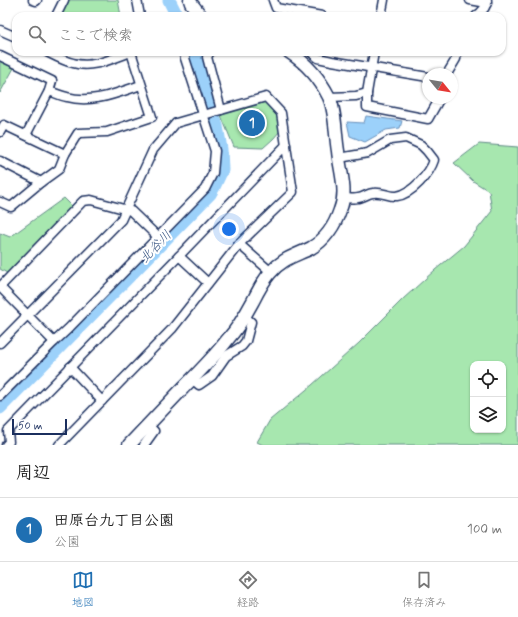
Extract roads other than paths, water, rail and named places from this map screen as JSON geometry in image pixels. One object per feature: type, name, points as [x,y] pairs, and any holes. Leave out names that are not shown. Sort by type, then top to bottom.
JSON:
[{"type":"main road","points":[[190,0],[198,12]]},
{"type":"main road","points":[[129,445],[230,338],[270,272],[282,262],[312,247],[325,237],[341,210],[343,184],[334,117],[329,97],[320,82],[295,56]]},
{"type":"street","points":[[33,0],[37,0]]},
{"type":"street","points":[[58,12],[64,0]]},
{"type":"street","points":[[137,0],[139,12]]},
{"type":"street","points":[[382,12],[384,0]]},
{"type":"street","points":[[470,0],[487,2],[482,12]]},
{"type":"street","points":[[275,8],[298,12]]},
{"type":"street","points":[[0,30],[12,35]]},
{"type":"street","points":[[0,56],[52,81],[49,90],[26,134]]},
{"type":"street","points":[[54,56],[74,64],[93,65],[119,56]]},
{"type":"street","points":[[0,202],[11,207],[41,182],[60,169],[65,154],[78,133],[107,132],[152,117],[132,56]]},
{"type":"street","points":[[0,396],[205,189],[213,173],[215,151],[184,56]]},
{"type":"street","points":[[208,56],[220,110]]},
{"type":"street","points":[[316,56],[318,58],[371,68],[422,76]]},
{"type":"street","points":[[373,56],[367,93],[367,107],[428,119],[437,104]]},
{"type":"street","points":[[450,68],[456,56]]},
{"type":"street","points":[[49,90],[67,97],[90,99],[108,96],[141,85]]},
{"type":"street","points":[[329,97],[356,96],[367,93]]},
{"type":"street","points":[[0,344],[121,220],[153,150],[176,123],[266,97],[281,113],[293,192],[239,244],[172,329],[59,445]]},
{"type":"street","points":[[0,132],[4,125],[26,134],[65,154]]},
{"type":"street","points":[[339,158],[368,153],[390,140],[406,138],[421,145],[434,160],[431,168],[426,174],[411,190],[403,194],[397,196],[373,193],[359,198],[343,198]]},
{"type":"street","points":[[6,445],[9,442],[8,431],[286,145]]},
{"type":"street","points":[[0,161],[41,182]]},
{"type":"street","points":[[54,342],[0,287],[83,201],[91,200],[131,211],[158,237]]},
{"type":"street","points":[[239,244],[270,272]]},
{"type":"street","points":[[179,256],[208,283]]},
{"type":"street","points":[[70,367],[102,401]]},
{"type":"street","points":[[144,445],[154,431],[148,425]]},
{"type":"water","points":[[366,116],[402,121],[400,128],[386,130],[365,142],[350,136],[347,122],[364,123]]},
{"type":"waterway","name":"北谷川","points":[[169,0],[175,12]]},
{"type":"waterway","name":"北谷川","points":[[0,408],[210,194],[214,187],[222,170],[221,149],[217,126],[196,56]]},
{"type":"place","name":"田原台九丁目公園","points":[[252,123]]}]
